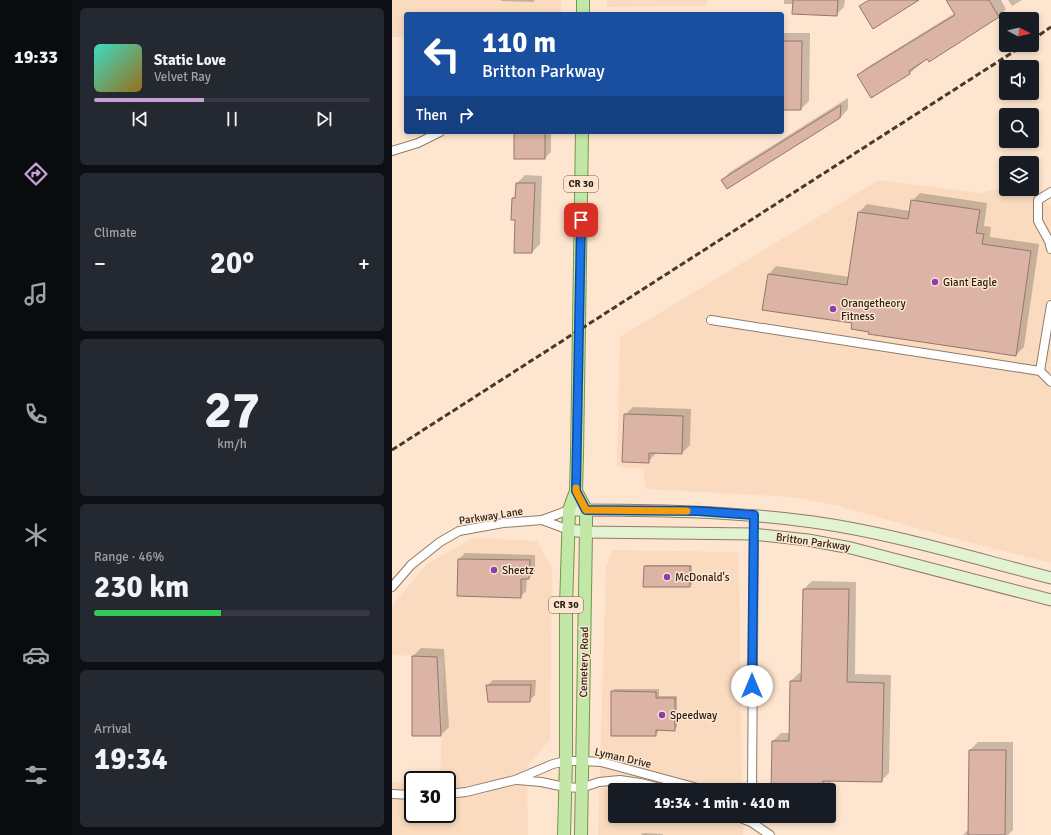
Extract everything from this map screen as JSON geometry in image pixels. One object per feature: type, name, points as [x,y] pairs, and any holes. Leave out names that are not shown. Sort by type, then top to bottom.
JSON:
[{"type":"main road","points":[[583,0],[583,12]]},
{"type":"main road","name":"Cemetery Road","points":[[564,835],[564,787],[566,761],[566,607],[569,510],[576,491],[582,134]]},
{"type":"main road","name":"Cemetery Road","points":[[576,491],[586,510],[581,835]]},
{"type":"main road","name":"Britton Parkway","points":[[569,510],[698,511],[754,515],[815,522],[883,535],[1051,578]]},
{"type":"main road","name":"Britton Parkway","points":[[569,530],[586,532],[753,534],[808,540],[851,548],[1051,600]]},
{"type":"street","points":[[392,151],[418,143],[436,134]]},
{"type":"street","points":[[1051,192],[1038,200],[1038,221],[1049,241],[1051,249]]},
{"type":"street","points":[[1040,371],[1051,305]]},
{"type":"street","points":[[710,320],[1040,371],[1051,382]]},
{"type":"street","name":"Parkway Lane","points":[[392,587],[411,565],[440,542],[459,531],[503,523],[542,520],[569,510]]},
{"type":"street","points":[[752,783],[754,515]]},
{"type":"street","name":"Parkway Lane","points":[[542,520],[569,530]]},
{"type":"street","name":"Lyman Drive","points":[[456,793],[515,780],[547,766],[566,761],[601,762],[679,783]]},
{"type":"street","name":"Lyman Drive","points":[[515,780],[581,788],[599,782],[620,780],[640,783]]},
{"type":"street","points":[[392,794],[404,795]]},
{"type":"street","points":[[756,823],[770,835]]},
{"type":"shaded area","points":[[392,0],[561,0],[561,12],[404,12],[404,37],[392,37]]},
{"type":"shaded area","points":[[607,0],[707,0],[706,6],[607,7]]},
{"type":"shaded area","points":[[879,180],[980,193],[999,189],[999,196],[1038,196],[1051,206],[1051,563],[956,539],[839,506],[792,497],[645,489],[644,469],[617,467],[620,337]]},
{"type":"shaded area","points":[[473,538],[537,541],[552,568],[550,740],[527,766],[528,835],[392,835],[392,782],[404,783],[404,823],[456,823],[456,771],[440,771],[444,657],[392,655],[392,608],[398,598],[427,564]]},
{"type":"shaded area","points":[[613,550],[737,552],[739,558],[742,783],[608,783],[608,823],[742,823],[743,835],[598,835],[606,567]]},
{"type":"building","points":[[793,0],[838,0],[837,16],[792,14]]},
{"type":"building","points":[[869,0],[919,0],[873,29],[859,6]]},
{"type":"building","points":[[946,0],[989,0],[999,17],[929,62],[927,59],[909,71],[910,74],[871,98],[857,75],[955,15]]},
{"type":"building","points":[[784,41],[802,41],[801,110],[784,110]]},
{"type":"building","points":[[841,105],[840,118],[727,189],[721,180]]},
{"type":"building","points":[[514,134],[545,134],[545,159],[514,159]]},
{"type":"building","points":[[516,183],[535,183],[532,253],[514,253],[515,220],[511,220],[512,198],[515,198]]},
{"type":"building","points":[[911,200],[980,210],[976,233],[984,234],[982,244],[1031,251],[1016,356],[868,334],[869,332],[851,329],[852,323],[762,310],[768,274],[847,285],[858,212],[908,219]]},
{"type":"building","points":[[624,414],[683,416],[682,454],[649,453],[649,463],[622,462]]},
{"type":"building","name":"Sheetz","points":[[458,559],[530,560],[529,579],[521,579],[521,598],[457,596]]},
{"type":"building","name":"McDonald's","points":[[644,566],[690,566],[690,587],[643,587]]},
{"type":"building","points":[[803,589],[849,589],[847,682],[884,683],[882,782],[823,781],[823,783],[771,783],[772,741],[789,741],[790,681],[801,681]]},
{"type":"building","points":[[412,656],[437,657],[441,736],[412,736]]},
{"type":"building","points":[[486,685],[531,685],[530,702],[488,702]]},
{"type":"building","points":[[611,691],[656,692],[656,698],[675,698],[675,731],[656,730],[656,736],[611,736]]},
{"type":"building","points":[[969,750],[1006,750],[1005,835],[968,835]]},
{"type":"railway","points":[[1039,35],[1051,27]]},
{"type":"railway","points":[[392,450],[1013,52]]},
{"type":"slow traffic","points":[[576,488],[576,491],[586,510],[687,511]]},
{"type":"place","name":"Giant Eagle","points":[[935,282]]},
{"type":"place","name":"Orangetheory Fitness","points":[[833,309]]},
{"type":"place","name":"Sheetz","points":[[494,570]]},
{"type":"place","name":"McDonald's","points":[[667,577]]},
{"type":"place","name":"Speedway","points":[[662,715]]},
{"type":"route","points":[[581,220],[576,491],[586,510],[698,511],[754,515],[752,686]]}]
